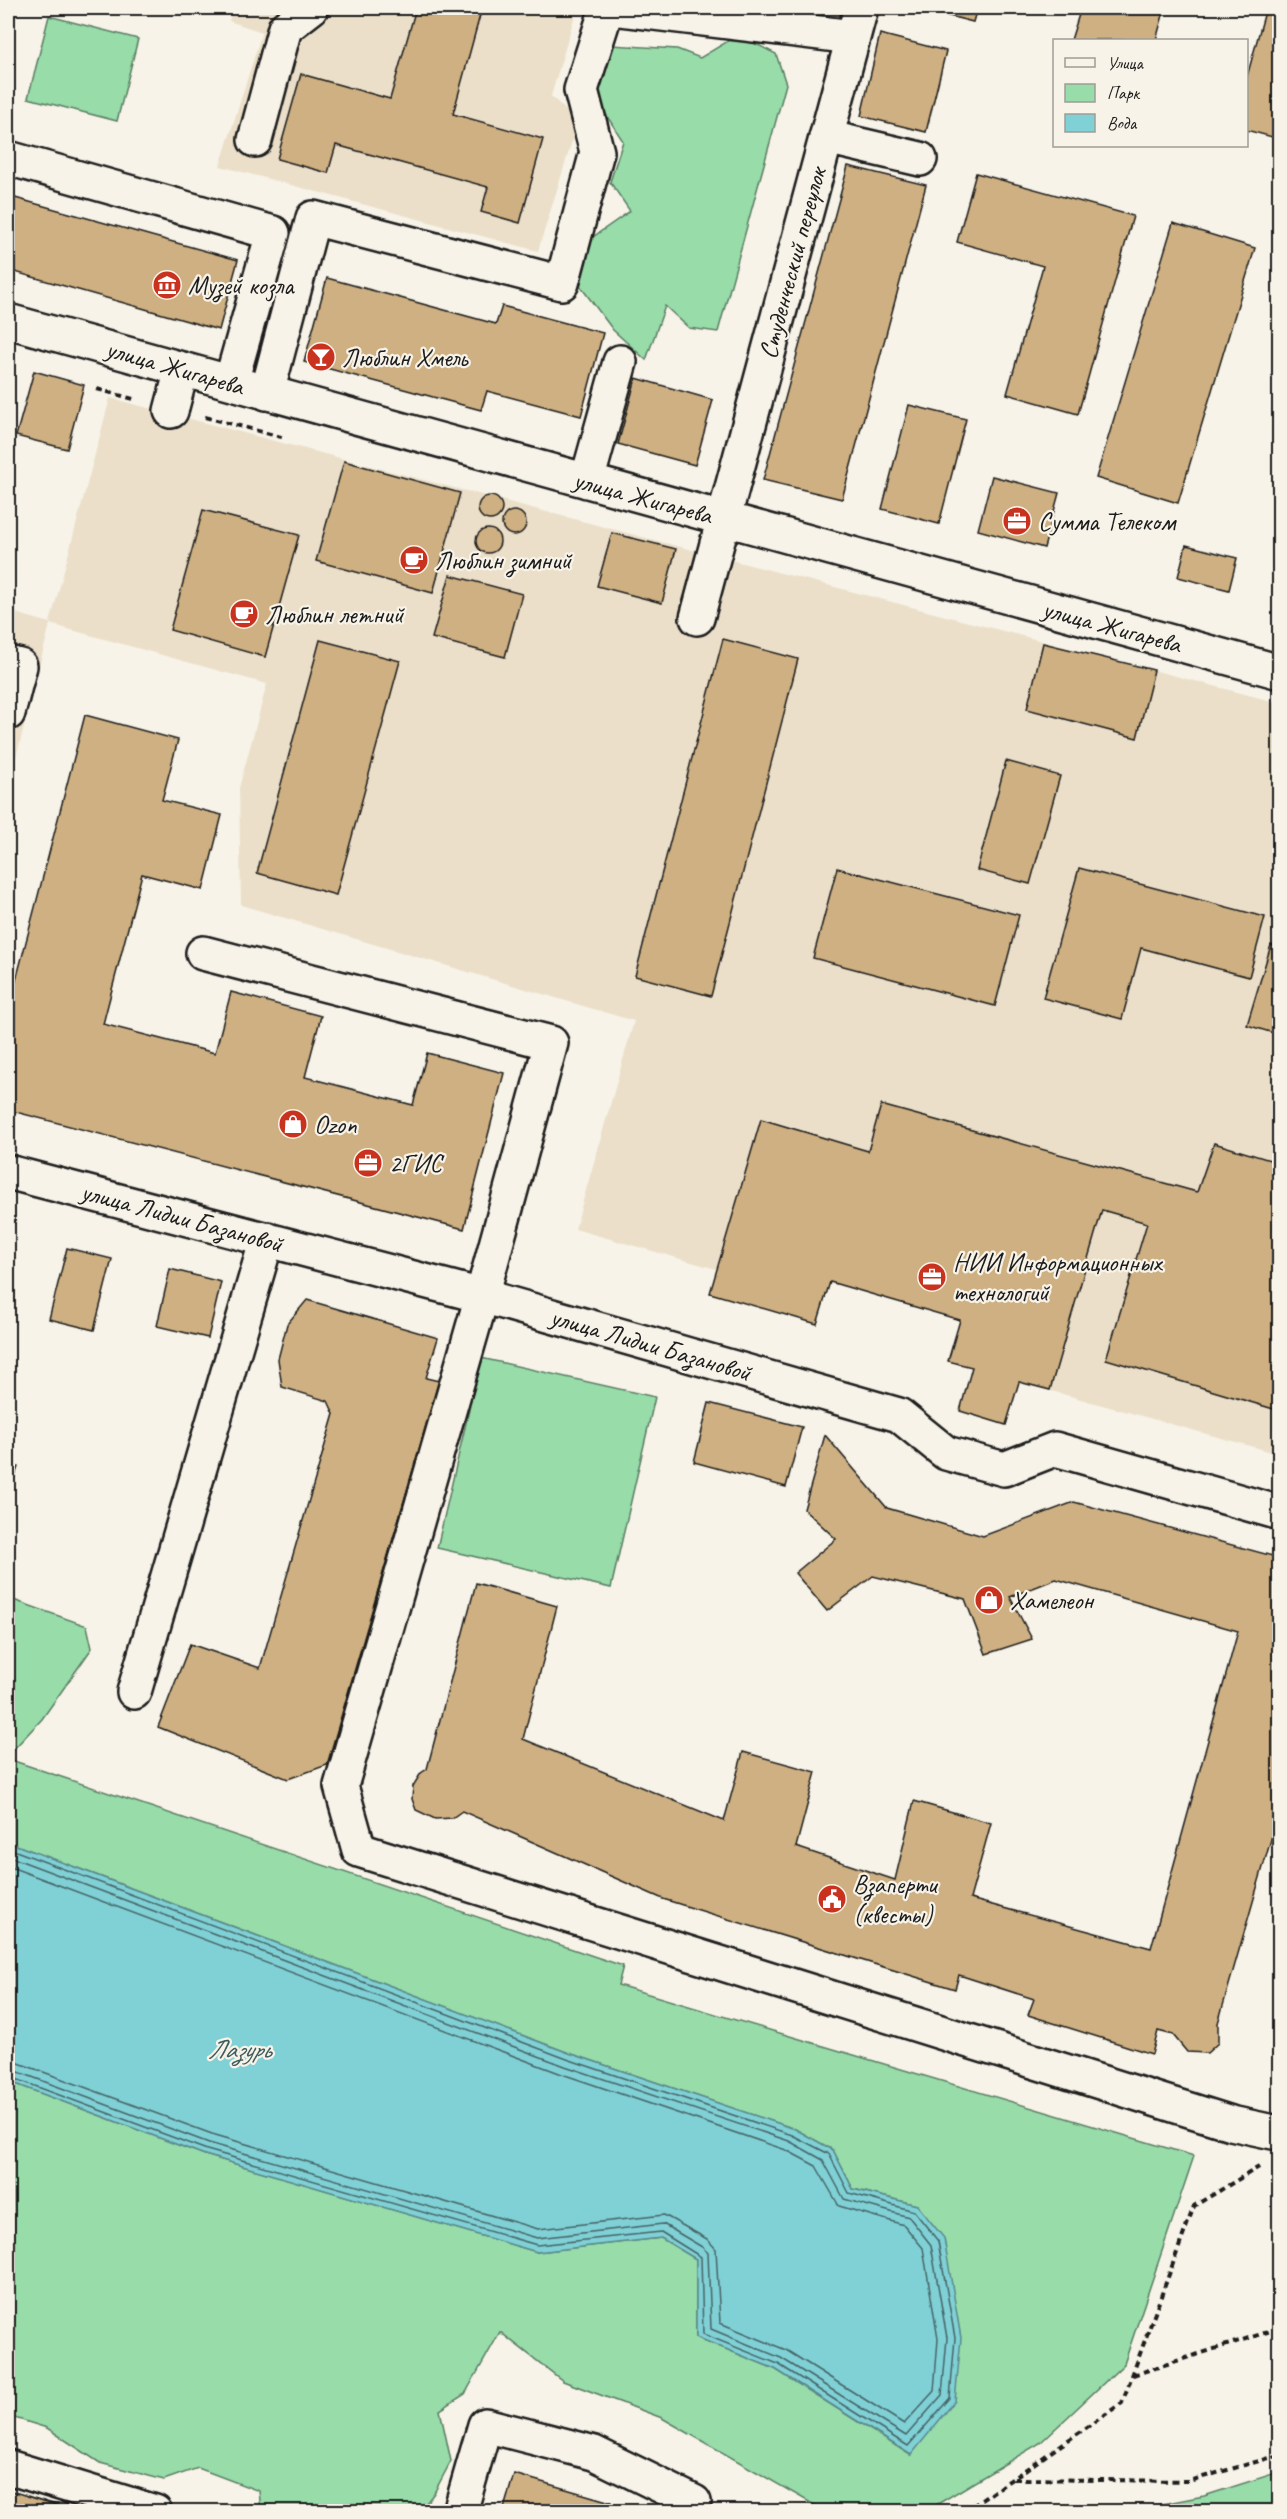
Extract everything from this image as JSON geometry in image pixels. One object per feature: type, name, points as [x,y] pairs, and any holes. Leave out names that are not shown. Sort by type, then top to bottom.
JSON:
[{"type":"street","points":[[255,140],[285,28],[311,8]]},
{"type":"street","points":[[267,393],[313,218],[562,283],[597,152],[581,90],[607,8]]},
{"type":"street","points":[[612,8],[857,22]]},
{"type":"street","name":"Студенческий переулок","points":[[697,618],[857,22]]},
{"type":"street","points":[[826,137],[920,159]]},
{"type":"street","points":[[8,158],[273,232],[231,382]]},
{"type":"street","name":"улица Жигарева","points":[[8,321],[1280,672]]},
{"type":"street","points":[[587,481],[620,362]]},
{"type":"street","points":[[171,411],[182,369]]},
{"type":"street","points":[[8,663],[20,666],[8,713]]},
{"type":"street","points":[[203,952],[551,1042],[482,1296],[341,1786],[359,1850],[1220,2119],[1273,2132],[1280,2131]]},
{"type":"street","name":"улица Лидии Базановой","points":[[8,1172],[482,1296],[899,1415],[946,1453],[1004,1469],[1055,1449],[1280,1513]]},
{"type":"street","points":[[134,1692],[267,1239]]},
{"type":"street","points":[[460,2511],[485,2425],[594,2453],[694,2502],[690,2511]]},
{"type":"street","points":[[8,2467],[155,2511]]},
{"type":"path","points":[[964,2511],[1122,2403],[1194,2206],[1263,2164]]},
{"type":"path","points":[[1132,2374],[1280,2328]]},
{"type":"path","points":[[1012,2479],[1188,2481],[1280,2455]]},
{"type":"shaded area","points":[[233,8],[577,8],[551,96],[578,122],[538,251],[220,166],[262,32],[229,21]]},
{"type":"shaded area","points":[[110,398],[1279,703],[1279,1454],[1019,1382],[1006,1425],[960,1411],[972,1367],[948,1361],[960,1320],[830,1282],[817,1324],[710,1293],[716,1269],[575,1229],[634,1021],[241,905],[239,788],[267,684],[50,624],[8,789],[8,611],[50,623]]},
{"type":"green space","points":[[49,16],[138,39],[117,121],[28,98]]},
{"type":"green space","points":[[738,35],[776,54],[786,84],[718,332],[689,328],[665,306],[646,360],[613,330],[578,283],[590,239],[630,211],[610,182],[623,141],[596,99],[611,45],[677,49],[700,58]]},
{"type":"green space","points":[[481,1358],[655,1397],[611,1588],[437,1548]]},
{"type":"green space","points":[[8,1598],[87,1626],[92,1648],[42,1719],[8,1755]]},
{"type":"green space","points":[[8,1759],[623,1966],[618,1985],[1194,2156],[1124,2364],[1040,2443],[926,2511],[825,2511],[662,2418],[563,2381],[500,2332],[465,2394],[440,2410],[451,2461],[434,2493],[420,2511],[261,2511],[259,2491],[198,2468],[164,2480],[100,2463],[47,2428],[8,2416],[8,2167],[10,2158],[8,2157],[8,2081],[205,2155],[537,2252],[661,2238],[696,2259],[696,2337],[775,2369],[910,2455],[917,2205],[853,2189],[833,2150],[795,2129],[569,2053],[8,1842]]},
{"type":"green space","points":[[1279,2472],[1278,2511],[1120,2512],[1204,2496]]},
{"type":"water","name":"Лазурь","points":[[8,1842],[569,2053],[795,2129],[833,2150],[853,2189],[917,2205],[944,2238],[961,2338],[955,2401],[911,2455],[775,2369],[696,2337],[696,2259],[661,2238],[537,2252],[205,2155],[8,2081]]},
{"type":"building","points":[[416,8],[482,8],[453,114],[543,139],[520,223],[481,212],[488,187],[336,145],[328,173],[277,159],[301,74],[390,99]]},
{"type":"building","points":[[918,8],[977,8],[973,22]]},
{"type":"building","points":[[1081,8],[1165,8],[1156,39],[1071,39]]},
{"type":"building","points":[[1266,8],[1280,8],[1280,139],[1248,131],[1248,73]]},
{"type":"building","points":[[880,34],[946,51],[926,132],[861,116]]},
{"type":"building","points":[[848,166],[926,185],[842,499],[763,480]]},
{"type":"building","points":[[976,173],[1133,216],[1078,414],[1007,394],[1043,266],[957,242]]},
{"type":"building","points":[[8,196],[238,260],[219,330],[8,270]]},
{"type":"building","points":[[1173,223],[1255,248],[1178,503],[1096,478]]},
{"type":"building","points":[[327,278],[496,324],[502,306],[603,333],[581,416],[487,391],[481,410],[304,362]]},
{"type":"building","points":[[34,371],[84,385],[67,449],[16,436]]},
{"type":"building","points":[[636,378],[713,400],[695,465],[618,444]]},
{"type":"building","points":[[909,405],[966,419],[939,524],[882,509]]},
{"type":"building","points":[[344,461],[460,493],[433,593],[316,561]]},
{"type":"building","points":[[992,476],[1059,493],[1044,548],[978,530]]},
{"type":"building","points":[[490,496],[499,499],[502,508],[499,517],[490,520],[481,517],[478,508],[481,499]]},
{"type":"building","points":[[203,510],[299,535],[265,657],[170,630]]},
{"type":"building","points":[[514,511],[523,514],[526,523],[523,532],[514,535],[505,532],[502,523],[505,514]]},
{"type":"building","points":[[488,529],[497,532],[500,541],[497,550],[488,553],[479,550],[476,541],[479,532]]},
{"type":"building","points":[[612,533],[676,549],[662,603],[597,586]]},
{"type":"building","points":[[1186,545],[1237,558],[1229,590],[1178,577]]},
{"type":"building","points":[[450,575],[522,594],[505,657],[432,638]]},
{"type":"building","points":[[723,639],[798,659],[711,996],[635,976]]},
{"type":"building","points":[[320,640],[400,661],[336,895],[257,873]]},
{"type":"building","points":[[1043,643],[1154,670],[1137,738],[1027,709]]},
{"type":"building","points":[[85,715],[178,740],[162,800],[222,815],[203,890],[142,874],[103,1024],[215,1053],[231,992],[321,1016],[305,1077],[413,1105],[427,1053],[504,1073],[464,1229],[8,1110],[8,1011]]},
{"type":"building","points":[[1006,761],[1060,776],[1030,884],[977,870]]},
{"type":"building","points":[[837,868],[1019,915],[995,1006],[813,958]]},
{"type":"building","points":[[1079,868],[1265,917],[1249,977],[1141,948],[1122,1019],[1043,998]]},
{"type":"building","points":[[1271,945],[1280,947],[1280,1035],[1247,1025]]},
{"type":"building","points":[[881,1105],[1197,1192],[1214,1143],[1280,1163],[1280,1403],[1277,1410],[1106,1359],[1147,1223],[1102,1210],[1050,1390],[1019,1382],[1006,1425],[960,1411],[972,1367],[948,1361],[960,1320],[830,1282],[817,1324],[710,1293],[761,1119],[868,1151]]},
{"type":"building","points":[[67,1248],[112,1259],[94,1330],[49,1319]]},
{"type":"building","points":[[170,1269],[221,1282],[208,1338],[157,1326]]},
{"type":"building","points":[[307,1300],[438,1338],[426,1378],[439,1381],[327,1765],[288,1779],[158,1727],[190,1644],[260,1668],[334,1414],[328,1401],[282,1387],[278,1359],[287,1324]]},
{"type":"building","points":[[709,1403],[802,1427],[786,1487],[694,1462]]},
{"type":"building","points":[[825,1435],[887,1508],[983,1536],[1074,1502],[1280,1558],[1280,1808],[1218,2023],[1218,2043],[1207,2053],[1187,2052],[1173,2035],[1158,2031],[1152,2054],[1028,2015],[1034,1999],[959,1975],[955,1989],[663,1899],[462,1811],[452,1818],[435,1819],[416,1810],[412,1799],[413,1786],[421,1773],[427,1769],[476,1583],[557,1606],[523,1739],[724,1821],[743,1752],[816,1772],[796,1847],[895,1880],[914,1801],[991,1823],[970,1899],[1151,1948],[1238,1631],[1056,1579],[1010,1597],[1032,1639],[986,1654],[965,1599],[873,1576],[827,1611],[795,1573],[836,1539],[804,1509]]},
{"type":"building","points":[[8,1464],[18,1467],[8,1496]]},
{"type":"building","points":[[514,2474],[611,2502],[608,2512],[503,2512]]},
{"type":"building","points":[[8,2490],[79,2512],[8,2512]]},
{"type":"place","name":"Музей козла","points":[[167,285]]},
{"type":"place","name":"Люблин Хмель","points":[[321,357]]},
{"type":"place","name":"Сумма Телеком","points":[[1017,521]]},
{"type":"place","name":"Люблин зимний","points":[[414,560]]},
{"type":"place","name":"Люблин летний","points":[[244,614]]},
{"type":"place","name":"Ozon","points":[[293,1124]]},
{"type":"place","name":"2ГИС","points":[[368,1163]]},
{"type":"place","name":"НИИ Информационных технологий","points":[[932,1277]]},
{"type":"place","name":"Хамелеон","points":[[989,1600]]},
{"type":"place","name":"Взаперти (квесты)","points":[[832,1899]]}]
